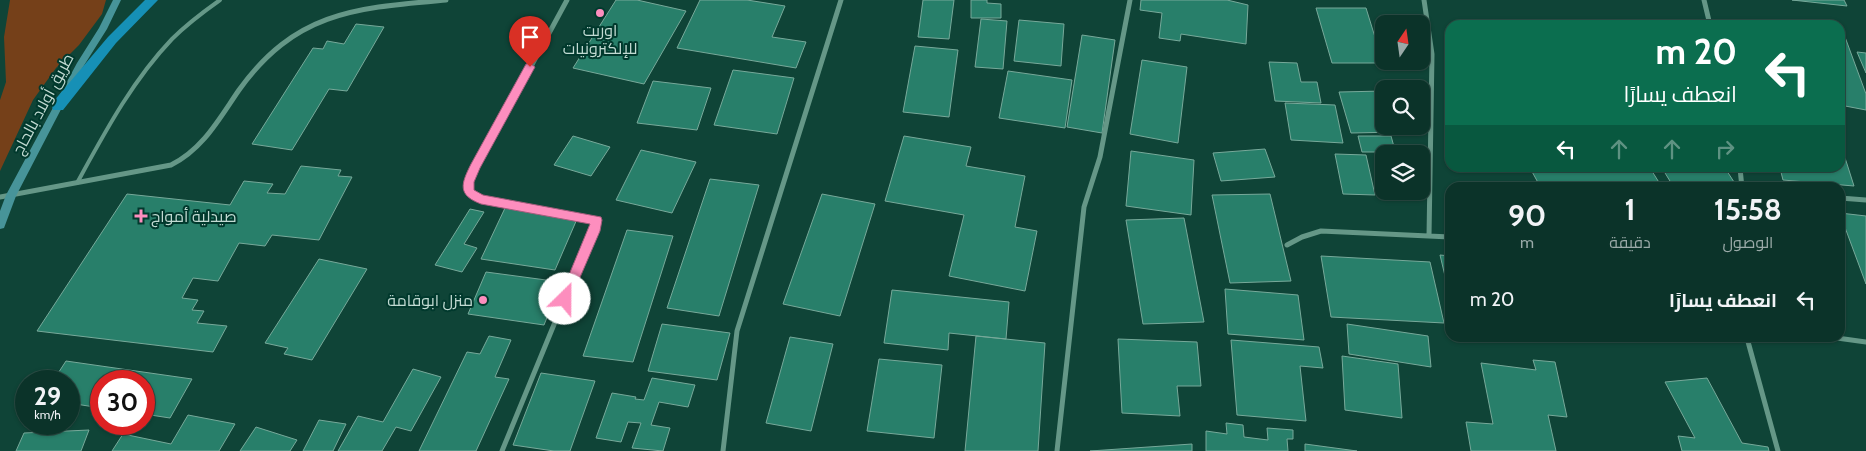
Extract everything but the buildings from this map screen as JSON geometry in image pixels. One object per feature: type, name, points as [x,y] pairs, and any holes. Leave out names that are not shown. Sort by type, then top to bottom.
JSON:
[{"type":"highway","points":[[58,106],[112,40],[152,0]]},
{"type":"main road","name":"طريق أولاد بالحاج","points":[[0,225],[11,195],[80,65],[103,29],[116,0]]},
{"type":"street","points":[[0,197],[171,165],[189,155],[206,136],[251,73],[276,48],[310,27],[344,13],[380,5],[446,0]]},
{"type":"street","points":[[502,451],[594,231],[596,220],[567,217],[557,213],[481,199],[469,193],[469,182],[567,0]]},
{"type":"street","points":[[723,451],[737,331],[841,0]]},
{"type":"street","points":[[1057,451],[1084,207],[1100,157],[1130,0]]},
{"type":"street","points":[[1424,0],[1432,54],[1429,236]]},
{"type":"street","points":[[1704,0],[1709,20]]},
{"type":"street","points":[[1845,198],[1866,200]]},
{"type":"street","points":[[1287,245],[1302,237],[1321,232],[1445,237]]},
{"type":"street","points":[[1845,339],[1866,342]]},
{"type":"street","points":[[1748,342],[1778,451]]},
{"type":"lane","points":[[77,183],[128,91],[145,69],[198,14],[220,0]]},
{"type":"shaded area","points":[[10,0],[106,0],[102,14],[79,45],[56,68],[33,100],[0,171],[0,100],[6,82],[4,37]]},
{"type":"place","name":"اوربت للإلكترونيات","points":[[600,13]]},
{"type":"place","name":"صيدلية أمواج","points":[[141,216]]},
{"type":"place","name":"منزل ابوقامة","points":[[483,300]]},
{"type":"route","points":[[530,67],[475,167],[469,182],[469,193],[481,199],[557,213],[567,217],[596,220],[594,231],[565,299]]}]
